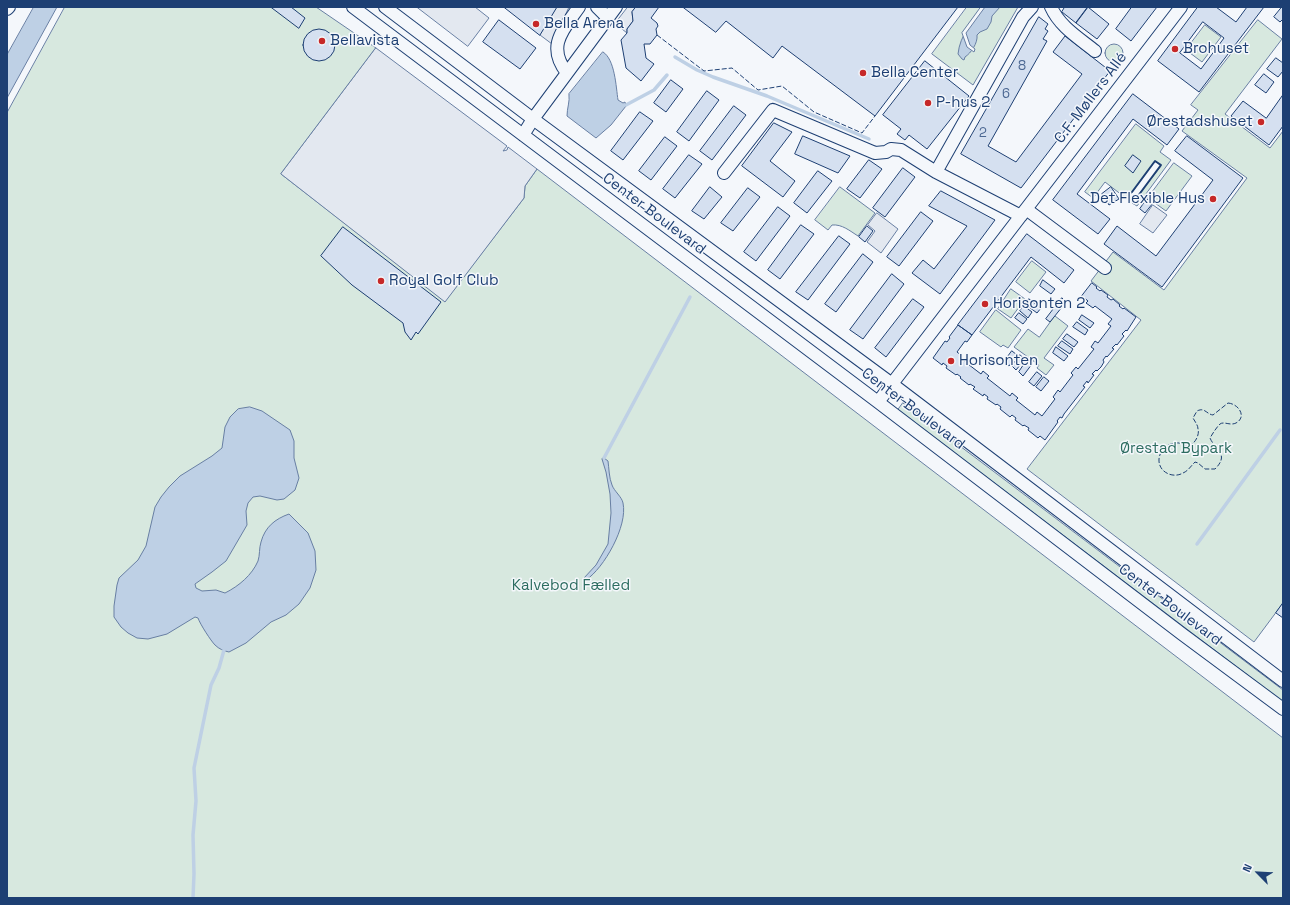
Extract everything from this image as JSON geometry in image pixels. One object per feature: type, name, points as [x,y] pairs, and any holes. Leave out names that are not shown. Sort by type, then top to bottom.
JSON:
[{"type":"street","name":"Center Boulevard","points":[[353,7],[878,402],[1182,634],[1283,708]]},
{"type":"street","name":"Center Boulevard","points":[[385,7],[533,119],[892,384],[1283,681]]},
{"type":"street","points":[[567,73],[560,64],[556,48],[562,32],[579,7]]},
{"type":"street","points":[[597,7],[607,17]]},
{"type":"street","points":[[523,135],[607,17],[616,7]]},
{"type":"street","points":[[936,172],[1023,17],[1032,7]]},
{"type":"street","points":[[1051,7],[1062,25],[1095,51]]},
{"type":"street","name":"C.F. Møllers Allé","points":[[878,402],[1181,7]]},
{"type":"street","points":[[724,173],[773,110],[875,153],[886,152],[891,149],[901,150],[936,172],[1023,213],[1106,268]]},
{"type":"green space","name":"Kalvebod Fælled","points":[[65,7],[316,7],[376,48],[281,174],[445,301],[524,198],[525,186],[537,169],[1283,738],[1283,898],[7,898],[7,113]]},
{"type":"green space","points":[[967,7],[1018,7],[973,85],[932,54]]},
{"type":"green space","name":"Ørestad Bypark","points":[[1258,20],[1282,39],[1225,114],[1270,148],[1283,131],[1283,603],[1254,642],[1027,469],[1141,320],[1091,281],[1113,252],[1164,290],[1247,178],[1182,131],[1198,110],[1191,105]]},
{"type":"green space","points":[[1205,25],[1221,37],[1202,62],[1186,50]]},
{"type":"green space","points":[[1110,44],[1118,44],[1123,49],[1121,60],[1118,62],[1110,62],[1105,57],[1105,49]]},
{"type":"green space","points":[[1136,124],[1164,146],[1160,152],[1171,160],[1137,206],[1132,203],[1161,166],[1155,161],[1127,199],[1105,182],[1093,198],[1085,192]]},
{"type":"green space","points":[[1174,163],[1192,176],[1166,211],[1148,198]]},
{"type":"green space","points":[[840,187],[875,213],[858,236],[846,228],[836,225],[832,225],[828,230],[815,220]]},
{"type":"green space","points":[[1032,261],[1046,272],[1030,293],[1016,282]]},
{"type":"green space","points":[[1011,289],[1025,299],[1011,318],[998,309]]},
{"type":"green space","points":[[996,310],[1021,330],[1008,348],[1003,345],[1001,347],[980,332]]},
{"type":"green space","points":[[1055,316],[1068,326],[1044,358],[1054,365],[1046,375],[1037,368],[1039,365],[1014,347],[1028,329],[1039,337]]},
{"type":"green space","points":[[903,403],[1283,690],[1283,702],[898,410]]},
{"type":"shaded area","points":[[417,7],[475,7],[489,18],[468,46]]},
{"type":"shaded area","points":[[557,7],[569,7],[552,44],[540,35]]},
{"type":"shaded area","points":[[628,7],[636,7],[632,12],[633,21],[627,29],[627,33],[617,25],[617,21]]},
{"type":"shaded area","points":[[376,48],[507,146],[503,151],[507,150],[508,147],[537,169],[525,186],[524,198],[445,302],[281,174]]},
{"type":"shaded area","points":[[1153,205],[1167,215],[1153,233],[1140,224]]},
{"type":"shaded area","points":[[877,213],[898,229],[881,253],[867,242],[875,231],[868,225]]},
{"type":"water","points":[[34,7],[57,7],[7,98],[7,55]]},
{"type":"water","points":[[984,7],[1000,7],[992,16],[991,22],[987,29],[977,35],[974,48],[964,60],[958,54],[961,41],[967,29]]},
{"type":"water","points":[[603,52],[610,61],[612,67],[616,81],[618,100],[623,103],[625,102],[626,106],[611,125],[596,138],[567,116],[567,113],[569,94]]},
{"type":"water","points":[[250,407],[262,411],[290,430],[294,441],[294,458],[299,478],[295,490],[284,499],[277,500],[260,496],[253,497],[248,503],[246,511],[247,525],[226,561],[195,584],[196,588],[202,591],[216,590],[225,593],[235,587],[249,575],[258,561],[261,542],[265,532],[271,524],[279,518],[289,514],[308,533],[315,551],[316,570],[310,588],[299,604],[286,615],[271,622],[246,643],[229,652],[218,648],[215,645],[198,618],[195,617],[167,634],[148,639],[137,638],[121,627],[114,617],[114,606],[119,578],[138,560],[146,546],[155,507],[161,497],[180,476],[222,448],[225,427],[230,417],[238,409]]},
{"type":"water","points":[[604,458],[608,461],[612,485],[614,490],[620,496],[623,503],[624,512],[622,523],[613,546],[600,566],[586,580],[584,578],[596,565],[608,544],[611,513],[610,494],[602,459]]},
{"type":"pier","points":[[981,7],[985,7],[966,33],[970,45],[975,49],[974,52],[967,47],[962,33]]},
{"type":"building","points":[[271,7],[291,7],[305,18],[299,28]]},
{"type":"building","name":"Bella Arena","points":[[504,7],[557,7],[540,35]]},
{"type":"building","points":[[636,7],[659,7],[651,18],[657,23],[657,35],[650,44],[644,44],[646,58],[654,64],[641,81],[626,68],[621,40],[627,33],[627,29],[633,21],[632,12]]},
{"type":"building","name":"Bella Center","points":[[683,7],[958,7],[875,116],[782,46],[773,58],[726,21],[716,32]]},
{"type":"building","points":[[1065,7],[1088,7],[1076,23],[1062,12]]},
{"type":"building","points":[[1088,7],[1109,24],[1097,39],[1076,23]]},
{"type":"building","points":[[1132,7],[1157,7],[1131,41],[1116,29]]},
{"type":"building","name":"Brohuset","points":[[1198,7],[1216,7],[1236,22],[1247,7],[1264,7],[1199,92],[1158,61]],"holes":[[[1203,22],[1224,38],[1201,69],[1180,53]]]},
{"type":"building","points":[[1282,7],[1283,19],[1280,22],[1274,17]]},
{"type":"building","points":[[1039,17],[1048,24],[1045,29],[1048,31],[1043,39],[1047,41],[988,146],[1016,162],[1082,74],[1053,52],[1065,36],[1110,71],[1021,188],[961,154]]},
{"type":"building","points":[[499,20],[536,48],[520,69],[483,42]]},
{"type":"building","points":[[322,29],[328,31],[333,36],[335,45],[333,54],[328,59],[316,61],[310,59],[305,54],[303,42],[305,36],[310,31]]},
{"type":"building","points":[[1276,58],[1283,63],[1283,71],[1278,77],[1267,69]]},
{"type":"building","name":"P-hus 2","points":[[925,61],[969,96],[927,149],[909,135],[905,140],[897,134],[901,129],[883,115]]},
{"type":"building","points":[[1264,74],[1274,82],[1266,93],[1255,85]]},
{"type":"building","points":[[671,80],[683,89],[666,112],[654,103]]},
{"type":"building","points":[[707,91],[719,100],[689,141],[677,132]]},
{"type":"building","points":[[1133,94],[1179,129],[1167,145],[1133,119],[1077,194],[1110,219],[1098,234],[1053,200]]},
{"type":"building","name":"Ørestadshuset","points":[[1283,95],[1283,126],[1269,145],[1231,116],[1243,101],[1266,118]]},
{"type":"building","points":[[734,106],[746,115],[712,160],[700,151]]},
{"type":"building","points":[[640,112],[653,121],[623,160],[611,151]]},
{"type":"building","points":[[774,123],[792,132],[770,161],[795,181],[783,197],[742,166]]},
{"type":"building","points":[[803,136],[850,156],[838,173],[795,154]]},
{"type":"building","name":"Det Flexible Hus","points":[[1187,136],[1243,178],[1162,287],[1104,244],[1117,226],[1156,256],[1213,180],[1175,151]]},
{"type":"building","points":[[665,137],[677,146],[651,180],[639,171]]},
{"type":"building","points":[[689,155],[702,164],[675,198],[663,189]]},
{"type":"building","points":[[1133,155],[1141,161],[1133,173],[1125,166]]},
{"type":"building","points":[[869,160],[882,169],[860,198],[847,189]]},
{"type":"building","points":[[903,168],[915,177],[885,217],[873,208]]},
{"type":"building","points":[[818,171],[832,181],[807,213],[794,203]]},
{"type":"building","points":[[710,187],[722,197],[704,219],[692,211]]},
{"type":"building","points":[[1111,187],[1119,199],[1109,205],[1102,194]]},
{"type":"building","points":[[748,188],[760,197],[733,231],[721,223]]},
{"type":"building","points":[[941,191],[995,220],[940,294],[912,273],[923,260],[934,269],[967,226],[929,206]]},
{"type":"building","points":[[1147,199],[1153,203],[1145,213],[1140,209]]},
{"type":"building","points":[[778,207],[790,216],[756,261],[744,252]]},
{"type":"building","points":[[921,212],[933,221],[899,266],[887,257]]},
{"type":"building","points":[[801,225],[814,234],[780,279],[768,270]]},
{"type":"building","points":[[867,226],[873,231],[865,242],[859,237]]},
{"type":"building","name":"Royal Golf Club","points":[[343,227],[441,302],[418,334],[416,332],[411,340],[405,332],[403,323],[352,285],[321,256]]},
{"type":"building","name":"Horisonten 2","points":[[1027,234],[1074,270],[1064,283],[1031,257],[972,335],[958,325]]},
{"type":"building","points":[[839,236],[850,244],[808,300],[796,292]]},
{"type":"building","points":[[863,254],[873,262],[836,312],[825,304]]},
{"type":"building","points":[[892,274],[904,284],[863,339],[850,330]]},
{"type":"building","points":[[1043,280],[1055,289],[1051,294],[1040,286]]},
{"type":"building","name":"Horisonten","points":[[1092,283],[1100,291],[1101,290],[1108,295],[1107,297],[1111,300],[1113,299],[1120,305],[1119,306],[1136,317],[1127,331],[1126,330],[1122,334],[1124,336],[1103,360],[1104,362],[1101,367],[1092,374],[1094,375],[1088,383],[1087,381],[1083,386],[1085,387],[1062,418],[1060,417],[1057,421],[1058,422],[1045,440],[1040,436],[1038,438],[1028,430],[1029,428],[1024,425],[1023,426],[1015,420],[1016,418],[1012,415],[1010,417],[1000,409],[1001,407],[987,399],[988,397],[984,394],[983,396],[973,389],[975,387],[970,384],[969,385],[957,374],[956,375],[946,368],[947,366],[943,363],[942,365],[933,358],[945,341],[947,342],[958,325],[972,335],[967,342],[965,341],[957,352],[962,356],[960,358],[981,374],[983,371],[989,376],[987,378],[1010,396],[1012,393],[1018,398],[1016,400],[1035,415],[1037,412],[1042,416],[1055,399],[1053,397],[1058,390],[1060,392],[1073,375],[1071,373],[1076,367],[1078,369],[1094,349],[1091,347],[1095,341],[1098,343],[1111,326],[1108,324],[1112,319],[1095,306],[1093,308],[1086,303],[1088,301],[1082,296]]},
{"type":"building","points":[[1062,298],[1066,302],[1050,322],[1046,319]]},
{"type":"building","points":[[913,299],[924,307],[886,357],[875,348]]},
{"type":"building","points":[[1029,299],[1041,308],[1037,313],[1025,304]]},
{"type":"building","points":[[1024,306],[1032,312],[1028,318],[1020,311]]},
{"type":"building","points":[[1019,313],[1027,319],[1023,324],[1015,318]]},
{"type":"building","points":[[1082,315],[1094,323],[1090,328],[1079,320]]},
{"type":"building","points":[[1077,322],[1088,330],[1085,335],[1073,327]]},
{"type":"building","points":[[1067,334],[1078,342],[1074,347],[1063,339]]},
{"type":"building","points":[[1062,341],[1073,349],[1070,354],[1058,346]]},
{"type":"building","points":[[1056,347],[1068,356],[1064,361],[1053,353]]},
{"type":"building","points":[[1012,351],[1017,355],[1009,366],[1004,362]]},
{"type":"building","points":[[1020,355],[1025,359],[1016,370],[1012,366]]},
{"type":"building","points":[[1027,360],[1032,364],[1023,376],[1019,372]]},
{"type":"building","points":[[1037,372],[1042,376],[1034,386],[1029,382]]},
{"type":"building","points":[[1044,377],[1049,381],[1041,391],[1036,387]]},
{"type":"building","points":[[1283,603],[1283,618],[1276,613]]},
{"type":"waterway","points":[[675,57],[697,70],[713,77],[767,96],[869,139]]},
{"type":"waterway","points":[[626,105],[654,90],[667,75]]},
{"type":"waterway","points":[[604,458],[690,297]]},
{"type":"waterway","points":[[1197,544],[1280,430]]},
{"type":"waterway","points":[[193,898],[193,835],[196,801],[194,768],[211,685],[219,668],[224,650]]},
{"type":"fence","points":[[657,35],[704,71],[732,68],[758,90],[782,86],[814,112],[862,133],[875,116]]},
{"type":"fence","points":[[1228,403],[1238,408],[1241,417],[1234,424],[1220,424],[1210,438],[1220,452],[1221,456],[1221,460],[1215,469],[1205,469],[1195,462],[1186,471],[1179,475],[1171,475],[1164,471],[1159,464],[1160,455],[1163,449],[1175,443],[1190,446],[1196,440],[1198,426],[1193,418],[1197,411],[1204,410],[1213,415],[1228,403]]},
{"type":"wall","points":[[1132,192],[1155,161],[1161,165],[1138,196]]},
{"type":"place","name":"Bella Arena","points":[[536,24]]},
{"type":"place","name":"Bellavista","points":[[322,41]]},
{"type":"place","name":"Brohuset","points":[[1175,49]]},
{"type":"place","name":"Bella Center","points":[[863,73]]},
{"type":"place","name":"P-hus 2","points":[[928,103]]},
{"type":"place","name":"Ørestadshuset","points":[[1261,122]]},
{"type":"place","name":"Det Flexible Hus","points":[[1213,199]]},
{"type":"place","name":"Royal Golf Club","points":[[381,281]]},
{"type":"place","name":"Horisonten 2","points":[[985,304]]},
{"type":"place","name":"Horisonten","points":[[951,361]]}]
